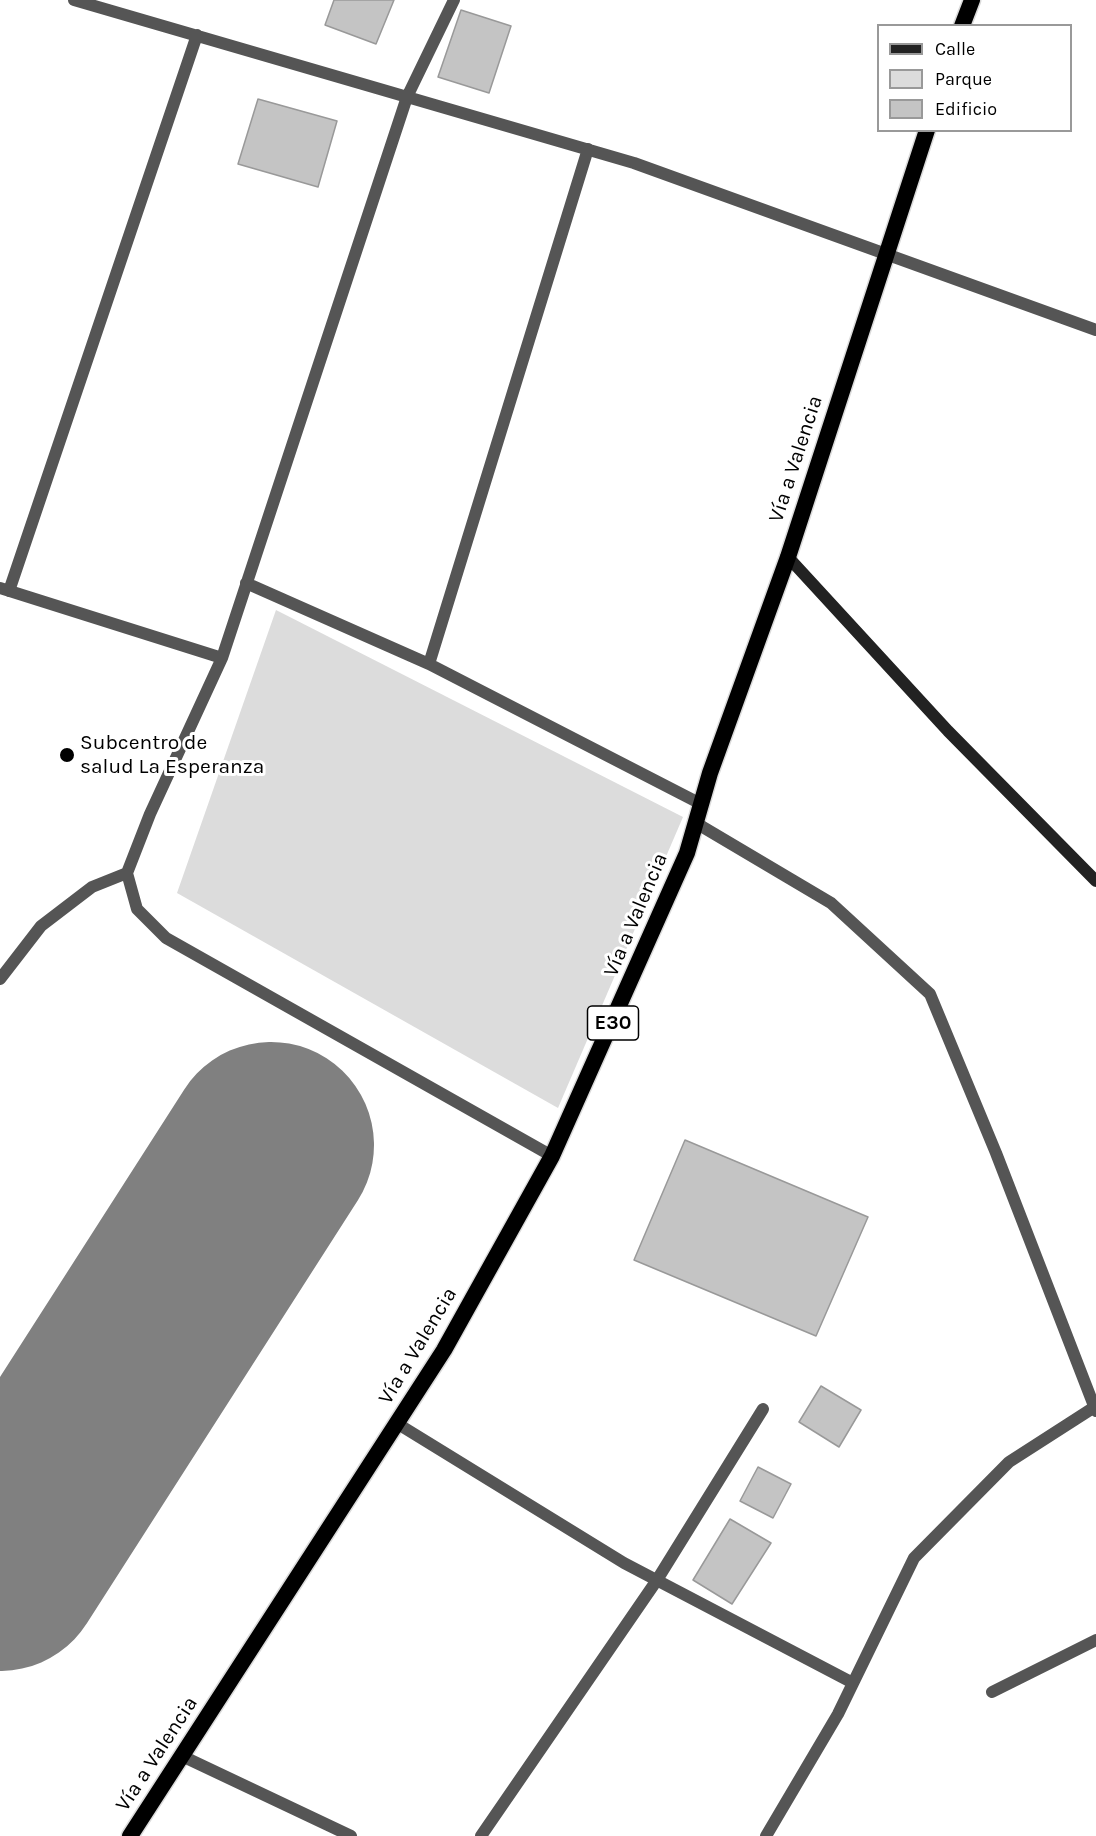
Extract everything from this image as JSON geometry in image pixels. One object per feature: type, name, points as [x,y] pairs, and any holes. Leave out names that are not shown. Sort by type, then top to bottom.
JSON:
[{"type":"highway","points":[[963,24],[972,0]]},
{"type":"highway","name":"Vía a Valencia","points":[[130,1836],[444,1350],[552,1156],[638,968],[687,853],[701,804],[788,557],[926,132]]},
{"type":"main road","points":[[788,557],[948,732],[1096,882]]},
{"type":"street","points":[[74,0],[588,148],[1096,330]]},
{"type":"street","points":[[454,0],[407,97],[222,658],[150,814],[127,873],[138,909],[166,938],[552,1156]]},
{"type":"street","points":[[197,35],[4,590],[222,658]]},
{"type":"street","points":[[429,664],[588,148]]},
{"type":"street","points":[[246,583],[429,664],[701,804]]},
{"type":"street","points":[[696,823],[831,903],[930,994],[996,1153],[1096,1408],[1009,1462],[914,1557],[838,1714],[766,1836]]},
{"type":"street","points":[[0,979],[41,926],[92,887],[127,873]]},
{"type":"street","points":[[481,1836],[657,1580],[763,1409]]},
{"type":"street","points":[[398,1424],[624,1563],[853,1683]]},
{"type":"street","points":[[992,1692],[1096,1640]]},
{"type":"street","points":[[182,1756],[351,1836]]},
{"type":"green space","points":[[276,610],[683,817],[558,1108],[177,893]]},
{"type":"building","points":[[334,0],[394,0],[376,44],[325,25]]},
{"type":"building","points":[[461,10],[511,26],[489,93],[438,77]]},
{"type":"building","points":[[258,99],[337,121],[318,187],[238,164]]},
{"type":"building","points":[[685,1140],[868,1217],[816,1336],[634,1260]]},
{"type":"building","points":[[821,1386],[861,1410],[839,1447],[799,1422]]},
{"type":"building","points":[[758,1467],[791,1484],[773,1518],[740,1501]]},
{"type":"building","points":[[730,1519],[771,1543],[732,1604],[693,1580]]},
{"type":"runway","points":[[0,1568],[271,1145]]},
{"type":"place","name":"Subcentro de salud La Esperanza","points":[[67,755]]}]
